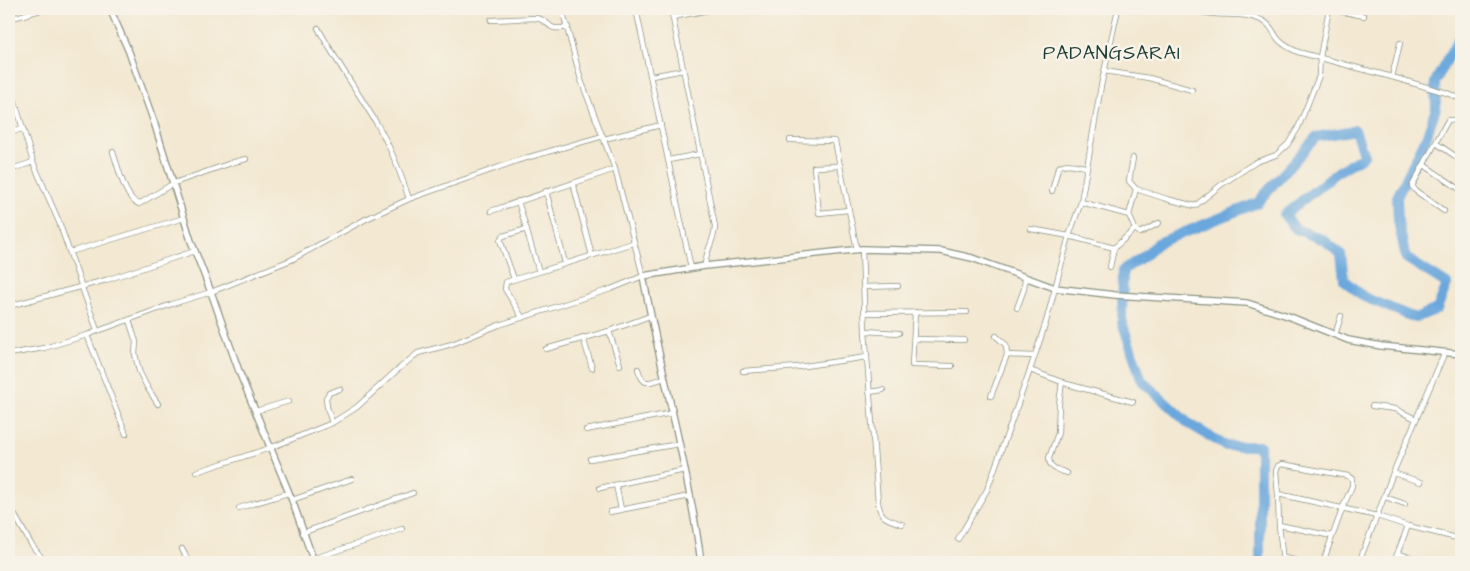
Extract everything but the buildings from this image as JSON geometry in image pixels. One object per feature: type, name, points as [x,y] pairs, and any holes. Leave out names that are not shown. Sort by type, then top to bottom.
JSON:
[{"type":"street","points":[[9,19],[44,9]]},
{"type":"street","points":[[110,9],[129,52],[195,251],[240,374],[292,500],[313,560],[402,529]]},
{"type":"street","points":[[564,9],[581,80],[615,169],[642,276],[685,470],[701,562]]},
{"type":"street","points":[[636,9],[652,76],[691,268]]},
{"type":"street","points":[[671,9],[714,226],[705,266]]},
{"type":"street","points":[[674,17],[714,9]]},
{"type":"street","points":[[958,539],[987,490],[1030,370],[1069,236],[1081,202],[1104,71],[1118,9]]},
{"type":"street","points":[[1193,9],[1212,14],[1251,17],[1263,20],[1285,45],[1298,52],[1392,77],[1461,99]]},
{"type":"street","points":[[1133,158],[1129,181],[1136,188],[1195,206],[1222,184],[1252,164],[1279,153],[1293,136],[1319,76],[1320,57],[1330,9],[1364,16]]},
{"type":"street","points":[[491,20],[537,18],[555,29],[568,27]]},
{"type":"street","points":[[318,28],[333,56],[383,134],[398,167],[409,199]]},
{"type":"street","points":[[1392,77],[1400,43]]},
{"type":"street","points":[[652,76],[683,70]]},
{"type":"street","points":[[1104,71],[1149,78],[1192,90]]},
{"type":"street","points":[[9,82],[33,162],[70,252],[97,330]]},
{"type":"street","points":[[9,110],[16,108]]},
{"type":"street","points":[[1444,211],[1413,188],[1413,183],[1448,120],[1454,120],[1461,125]]},
{"type":"street","points":[[9,354],[44,348],[87,335],[211,292],[290,260],[366,219],[409,199],[519,160],[604,137],[661,125]]},
{"type":"street","points":[[9,133],[22,129]]},
{"type":"street","points":[[790,140],[835,141],[849,210],[860,249],[864,287],[869,392],[880,511],[887,519],[902,524]]},
{"type":"street","points":[[1436,143],[1461,160]]},
{"type":"street","points":[[113,152],[128,195],[139,204],[174,183],[246,159]]},
{"type":"street","points":[[669,160],[700,154]]},
{"type":"street","points":[[9,170],[33,162]]},
{"type":"street","points":[[1052,191],[1060,166],[1067,164],[1086,167]]},
{"type":"street","points":[[1424,165],[1461,190]]},
{"type":"street","points":[[840,166],[814,167],[820,212],[849,210]]},
{"type":"street","points":[[491,211],[615,169]]},
{"type":"street","points":[[573,183],[592,256]]},
{"type":"street","points":[[1136,188],[1129,215],[1136,229],[1142,234],[1159,223]]},
{"type":"street","points":[[546,191],[566,263]]},
{"type":"street","points":[[518,201],[539,272]]},
{"type":"street","points":[[1081,202],[1129,215]]},
{"type":"street","points":[[70,252],[184,218]]},
{"type":"street","points":[[514,280],[500,240],[503,236],[527,229]]},
{"type":"street","points":[[1031,229],[1069,236],[1114,248]]},
{"type":"street","points":[[1110,267],[1114,248],[1136,229]]},
{"type":"street","points":[[522,317],[504,286],[506,282],[633,243]]},
{"type":"street","points":[[196,472],[270,448],[332,423],[357,407],[418,353],[452,344],[522,317],[611,289],[642,276],[705,266],[860,249],[948,252],[972,258],[1055,288],[1115,295],[1247,303],[1357,342],[1461,354]]},
{"type":"street","points":[[9,306],[114,278],[195,251]]},
{"type":"street","points":[[1017,308],[1026,278]]},
{"type":"street","points":[[864,287],[898,286]]},
{"type":"street","points":[[915,312],[912,365],[952,366]]},
{"type":"street","points":[[865,313],[967,312]]},
{"type":"street","points":[[546,349],[609,331],[650,316]]},
{"type":"street","points":[[1335,335],[1341,316]]},
{"type":"street","points":[[129,320],[136,342],[135,354],[139,371],[158,404]]},
{"type":"street","points":[[609,331],[620,365]]},
{"type":"street","points":[[865,331],[899,333]]},
{"type":"street","points":[[87,335],[126,434]]},
{"type":"street","points":[[991,396],[1008,355],[1006,345],[996,336]]},
{"type":"street","points":[[583,337],[592,368]]},
{"type":"street","points":[[914,339],[964,340]]},
{"type":"street","points":[[1359,562],[1393,473],[1445,352]]},
{"type":"street","points":[[1008,355],[1034,356]]},
{"type":"street","points":[[743,371],[798,367],[867,357]]},
{"type":"street","points":[[638,369],[640,377],[644,382],[650,383],[664,378]]},
{"type":"street","points":[[1030,370],[1062,382],[1133,402]]},
{"type":"street","points":[[1062,382],[1058,433],[1048,458],[1051,467],[1067,473]]},
{"type":"street","points":[[332,423],[326,398],[329,393],[340,389]]},
{"type":"street","points":[[869,392],[883,390]]},
{"type":"street","points":[[256,411],[289,401]]},
{"type":"street","points":[[1372,406],[1395,409],[1416,419]]},
{"type":"street","points":[[586,430],[672,413]]},
{"type":"street","points":[[590,459],[679,444]]},
{"type":"street","points":[[1303,562],[1284,560],[1279,525],[1276,472],[1278,466],[1282,464],[1348,476],[1352,479],[1352,486],[1322,562]]},
{"type":"street","points":[[600,488],[685,470]]},
{"type":"street","points":[[1393,473],[1422,482]]},
{"type":"street","points":[[292,500],[352,479]]},
{"type":"street","points":[[616,485],[621,509]]},
{"type":"street","points":[[239,508],[288,493]]},
{"type":"street","points":[[302,533],[413,493]]},
{"type":"street","points":[[1278,494],[1343,507],[1461,539]]},
{"type":"street","points":[[610,512],[690,496]]},
{"type":"street","points":[[1385,498],[1405,504]]},
{"type":"street","points":[[9,506],[31,544],[45,562]]},
{"type":"street","points":[[1279,525],[1332,536]]},
{"type":"street","points":[[1394,562],[1408,526]]},
{"type":"street","points":[[182,548],[189,562]]},
{"type":"street","points":[[1398,554],[1428,562]]},
{"type":"waterway","points":[[1260,562],[1260,446],[1226,446],[1189,424],[1142,381],[1122,322],[1123,270],[1144,256],[1158,243],[1257,203],[1316,137],[1355,130],[1364,156],[1339,171],[1284,215],[1296,229],[1324,240],[1341,254],[1344,280],[1364,297],[1415,318],[1437,309],[1447,284],[1406,258],[1398,221],[1397,197],[1426,138],[1436,108],[1435,82],[1461,34]]},
{"type":"district","name":"PADANGSARAI","points":[[1112,52]]}]
